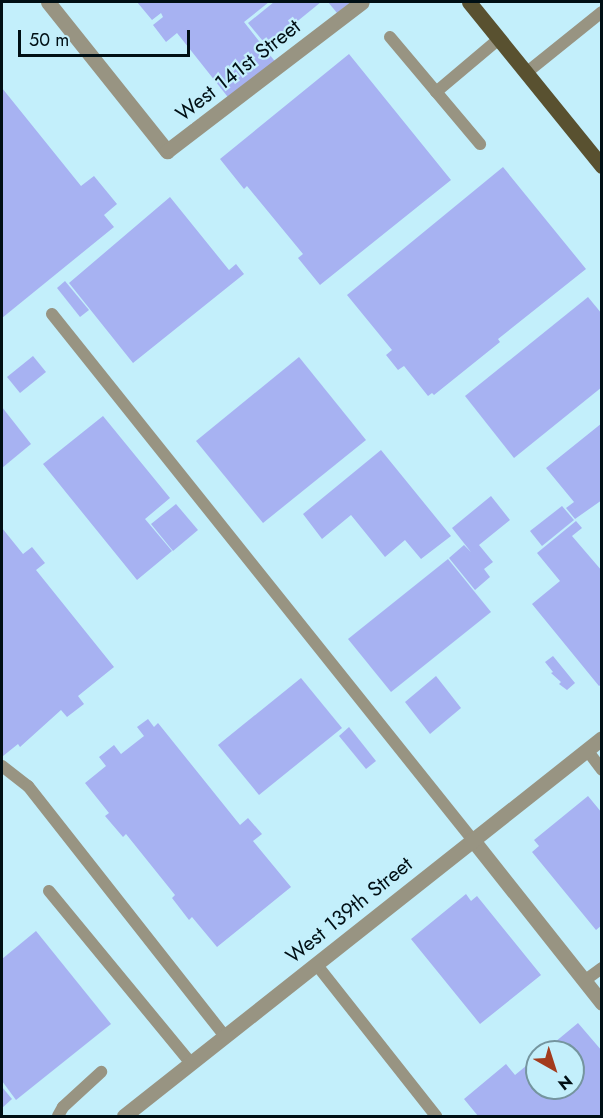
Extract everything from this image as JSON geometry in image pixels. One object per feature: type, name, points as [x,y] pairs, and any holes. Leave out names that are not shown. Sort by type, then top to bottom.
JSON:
[{"type":"main road","points":[[469,2],[602,166]]},
{"type":"street","name":"West 141st Street","points":[[48,2],[167,151],[362,2]]},
{"type":"street","name":"West 139th Street","points":[[124,1116],[602,738]]},
{"type":"street","points":[[472,840],[602,1003]]},
{"type":"lane","points":[[526,73],[602,12]]},
{"type":"lane","points":[[390,37],[480,144]]},
{"type":"lane","points":[[436,92],[499,39]]},
{"type":"lane","points":[[52,314],[472,840]]},
{"type":"lane","points":[[587,750],[602,770]]},
{"type":"lane","points":[[2,766],[28,786],[225,1036]]},
{"type":"lane","points":[[49,891],[191,1063]]},
{"type":"lane","points":[[316,964],[436,1116]]},
{"type":"lane","points":[[584,981],[602,968]]},
{"type":"lane","points":[[58,1116],[63,1107],[101,1072]]},
{"type":"building","points":[[137,2],[269,2],[244,22],[277,64],[231,101],[177,33],[166,42],[153,25],[163,17],[161,13],[152,20]]},
{"type":"building","points":[[274,2],[321,2],[267,46],[248,23]]},
{"type":"building","points":[[328,2],[351,2],[337,13]]},
{"type":"building","points":[[349,54],[451,180],[320,285],[298,258],[303,254],[247,186],[244,189],[220,159]]},
{"type":"building","points":[[2,88],[81,186],[94,176],[117,204],[104,215],[114,227],[2,318]]},
{"type":"building","points":[[503,167],[586,269],[498,339],[500,342],[434,395],[432,393],[428,396],[404,366],[398,370],[386,355],[392,350],[347,295]]},
{"type":"building","points":[[170,197],[229,270],[236,264],[244,274],[133,363],[69,283]]},
{"type":"building","points":[[65,281],[89,310],[80,317],[57,288]]},
{"type":"building","points":[[588,297],[602,314],[602,387],[514,458],[465,396]]},
{"type":"building","points":[[33,356],[46,372],[20,393],[7,377]]},
{"type":"building","points":[[299,357],[366,440],[263,523],[196,441]]},
{"type":"building","points":[[2,407],[31,444],[2,468]]},
{"type":"building","points":[[103,416],[170,498],[145,519],[172,551],[137,580],[43,464]]},
{"type":"building","points":[[602,423],[602,500],[575,519],[566,508],[574,502],[546,468]]},
{"type":"building","points":[[381,450],[451,536],[421,559],[405,540],[385,557],[351,515],[322,539],[303,514]]},
{"type":"building","points":[[491,496],[510,520],[479,545],[493,562],[484,569],[490,577],[475,590],[449,558],[464,545],[471,552],[452,528]]},
{"type":"building","points":[[176,504],[198,530],[173,551],[151,524]]},
{"type":"building","points":[[562,506],[574,520],[542,546],[530,531]]},
{"type":"building","points":[[576,521],[582,528],[572,536],[602,571],[602,684],[599,686],[532,604],[560,581],[537,553]]},
{"type":"building","points":[[2,528],[23,554],[32,547],[45,563],[36,570],[114,667],[78,696],[84,704],[67,717],[61,710],[20,747],[18,744],[3,756]]},
{"type":"building","points":[[448,559],[491,612],[391,692],[348,639]]},
{"type":"building","points":[[553,656],[575,683],[567,690],[559,684],[561,682],[551,673],[553,672],[545,662]]},
{"type":"building","points":[[436,676],[461,708],[430,734],[405,702]]},
{"type":"building","points":[[301,678],[342,728],[259,795],[218,745]]},
{"type":"building","points":[[148,719],[154,727],[158,723],[240,825],[248,818],[262,834],[253,841],[291,887],[217,947],[192,917],[189,920],[172,898],[175,895],[126,834],[123,837],[105,816],[109,813],[85,783],[106,766],[99,757],[114,745],[121,754],[144,736],[137,727]]},
{"type":"building","points":[[349,727],[376,761],[366,769],[339,736]]},
{"type":"building","points":[[588,796],[602,813],[602,925],[596,930],[532,852],[539,846],[534,840]]},
{"type":"building","points":[[466,894],[471,901],[477,896],[541,975],[480,1024],[411,939]]},
{"type":"building","points":[[36,931],[111,1024],[16,1100],[2,1081],[2,959]]},
{"type":"building","points":[[578,1023],[602,1051],[602,1116],[478,1116],[464,1099],[506,1064],[515,1075],[525,1067],[525,1100],[585,1100],[585,1040],[557,1040]]},
{"type":"building","points":[[2,1087],[12,1099],[2,1108]]}]
